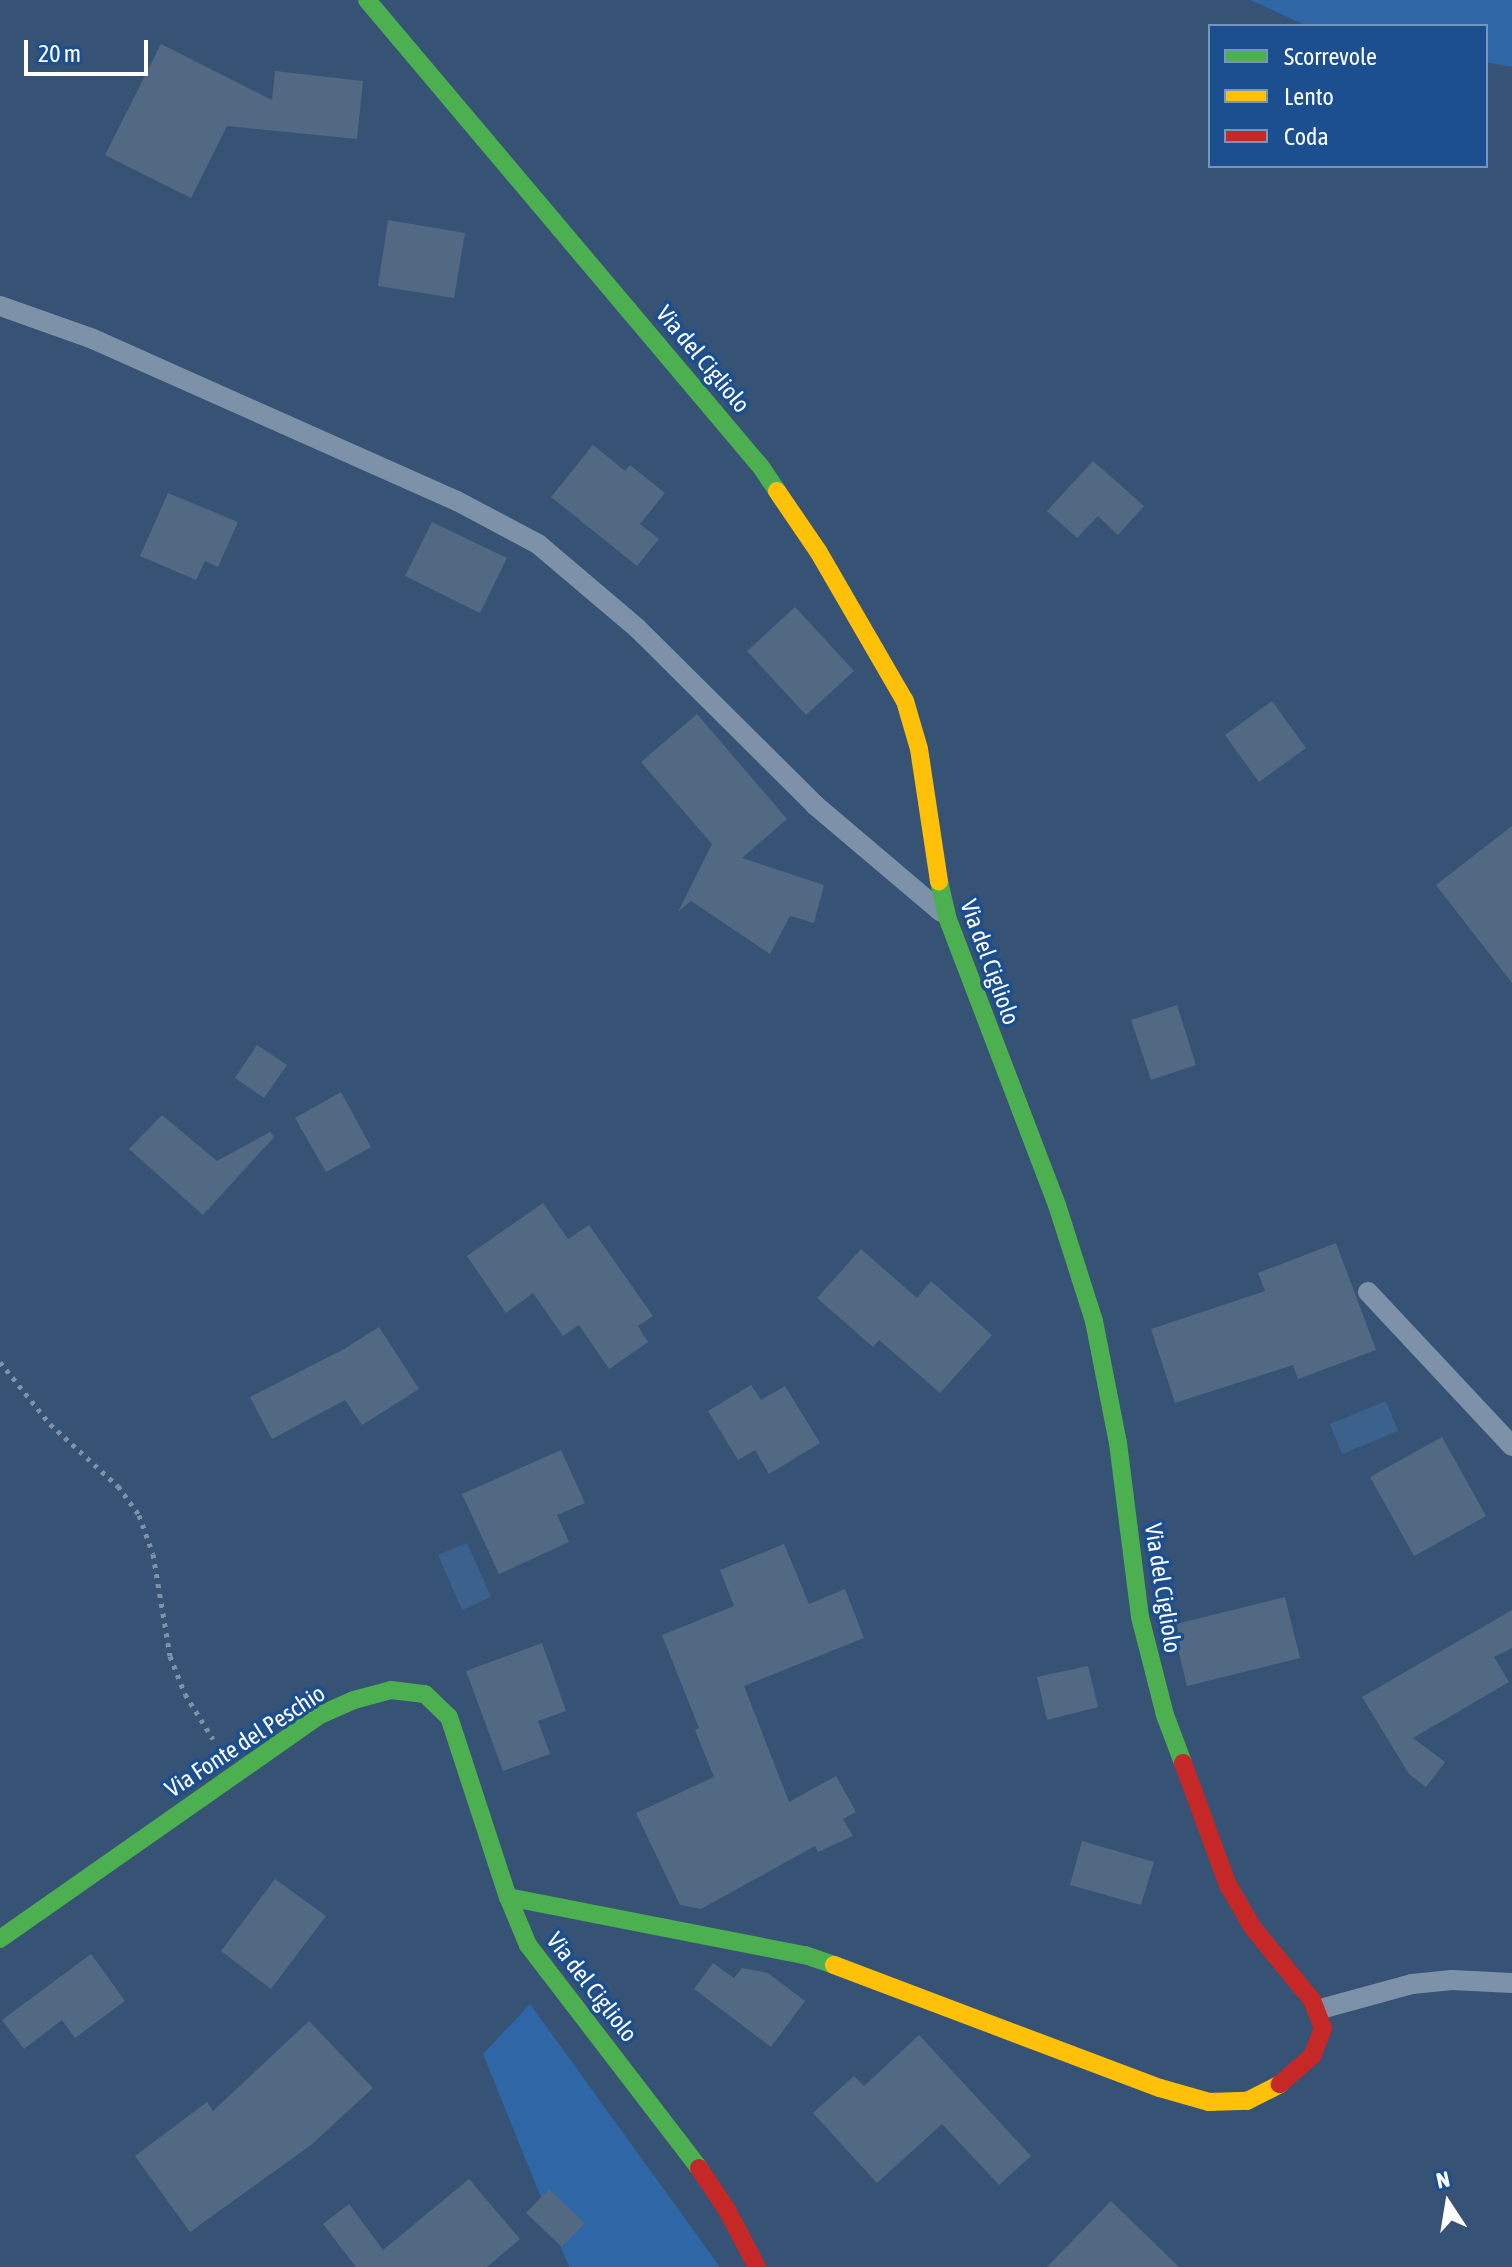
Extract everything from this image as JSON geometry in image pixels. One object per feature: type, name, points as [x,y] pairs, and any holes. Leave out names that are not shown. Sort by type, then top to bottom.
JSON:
[{"type":"street","name":"Via del Cigliolo","points":[[367,0],[730,428],[776,487],[886,665],[913,724],[947,917],[1052,1191],[1086,1292],[1118,1443],[1140,1617],[1165,1715],[1212,1848],[1239,1907],[1317,2010],[1323,2028],[1316,2048],[1286,2080],[1247,2101],[1209,2102],[1160,2088],[899,1987],[805,1955],[508,1897]]},
{"type":"street","name":"Via Fonte del Peschio","points":[[0,1939],[307,1723],[354,1700],[391,1690],[425,1694],[449,1717],[508,1897]]},
{"type":"street","name":"Via del Cigliolo","points":[[508,1897],[528,1945],[686,2149],[727,2210],[757,2267]]},
{"type":"lane","points":[[0,306],[104,344],[457,501],[538,544],[637,628],[815,805],[947,917]]},
{"type":"lane","points":[[1368,1292],[1512,1446]]},
{"type":"lane","points":[[1317,2010],[1412,1984],[1452,1980],[1512,1983]]},
{"type":"path","points":[[0,1362],[50,1424],[118,1486],[139,1515],[153,1554],[165,1635],[177,1676],[204,1726],[238,1771]]},
{"type":"shaded area","points":[[1250,0],[1512,0],[1512,67],[1488,62],[1488,24],[1303,24]]},
{"type":"shaded area","points":[[1386,1401],[1398,1431],[1342,1454],[1330,1424]]},
{"type":"shaded area","points":[[467,1543],[491,1597],[462,1610],[438,1555]]},
{"type":"shaded area","points":[[530,2004],[720,2267],[569,2267],[483,2054]]},
{"type":"building","points":[[161,44],[272,100],[275,71],[363,81],[357,139],[227,126],[191,198],[105,155]]},
{"type":"building","points":[[388,220],[465,233],[454,298],[378,286]]},
{"type":"building","points":[[593,445],[625,471],[630,465],[665,493],[640,524],[659,539],[637,566],[551,497]]},
{"type":"building","points":[[1093,461],[1144,506],[1118,535],[1098,516],[1077,538],[1047,511]]},
{"type":"building","points":[[168,493],[238,522],[218,567],[205,561],[196,580],[140,556]]},
{"type":"building","points":[[432,522],[507,558],[480,613],[405,576]]},
{"type":"building","points":[[795,607],[854,671],[806,715],[747,651]]},
{"type":"building","points":[[1272,701],[1306,748],[1259,782],[1225,735]]},
{"type":"building","points":[[697,714],[787,819],[742,858],[824,885],[814,923],[790,916],[770,954],[691,901],[678,912],[712,844],[641,762]]},
{"type":"building","points":[[1512,826],[1512,983],[1436,885]]},
{"type":"building","points":[[1177,1005],[1196,1065],[1151,1080],[1131,1020]]},
{"type":"building","points":[[257,1045],[287,1065],[264,1098],[235,1078]]},
{"type":"building","points":[[341,1092],[371,1147],[326,1172],[295,1118]]},
{"type":"building","points":[[162,1115],[217,1161],[270,1132],[274,1137],[203,1215],[129,1149]]},
{"type":"building","points":[[543,1203],[568,1239],[589,1225],[653,1316],[638,1326],[648,1342],[609,1369],[579,1325],[563,1336],[533,1293],[506,1313],[467,1256]]},
{"type":"building","points":[[1336,1243],[1376,1350],[1298,1379],[1293,1365],[1175,1403],[1151,1329],[1265,1291],[1258,1273]]},
{"type":"building","points":[[861,1249],[917,1298],[931,1281],[992,1335],[940,1393],[879,1340],[873,1347],[817,1298]]},
{"type":"building","points":[[379,1327],[419,1389],[362,1425],[345,1400],[272,1439],[250,1397],[344,1349]]},
{"type":"building","points":[[751,1385],[761,1400],[785,1386],[820,1443],[769,1474],[755,1450],[738,1460],[708,1411]]},
{"type":"building","points":[[1442,1437],[1486,1516],[1414,1556],[1370,1477]]},
{"type":"building","points":[[561,1450],[585,1503],[557,1515],[569,1542],[499,1574],[462,1494]]},
{"type":"building","points":[[784,1544],[809,1604],[845,1589],[864,1638],[744,1686],[789,1802],[836,1776],[856,1812],[843,1819],[853,1836],[818,1852],[815,1846],[701,1909],[680,1905],[636,1813],[714,1777],[695,1730],[699,1728],[662,1635],[734,1606],[720,1570]]},
{"type":"building","points":[[1285,1597],[1300,1658],[1187,1686],[1172,1625]]},
{"type":"building","points":[[1512,1610],[1512,1648],[1494,1657],[1509,1682],[1413,1738],[1445,1762],[1426,1787],[1409,1774],[1362,1697]]},
{"type":"building","points":[[542,1643],[566,1711],[538,1721],[550,1754],[503,1771],[466,1671]]},
{"type":"building","points":[[1088,1666],[1098,1707],[1047,1720],[1037,1677]]},
{"type":"building","points":[[1082,1841],[1154,1862],[1141,1905],[1070,1885]]},
{"type":"building","points":[[275,1879],[326,1916],[271,1989],[221,1951]]},
{"type":"building","points":[[91,1954],[125,2001],[75,2038],[62,2020],[24,2049],[2,2020]]},
{"type":"building","points":[[713,1963],[734,1978],[742,1968],[768,1973],[805,2001],[771,2047],[694,1989]]},
{"type":"building","points":[[309,2021],[373,2088],[311,2145],[190,2232],[135,2156],[207,2102],[213,2111]]},
{"type":"building","points":[[919,2035],[1031,2156],[999,2185],[942,2124],[877,2183],[813,2113],[854,2076],[864,2086]]},
{"type":"building","points":[[469,2179],[520,2239],[487,2267],[356,2267],[323,2224],[349,2204],[383,2250]]},
{"type":"building","points":[[549,2189],[585,2223],[562,2247],[526,2213]]},
{"type":"building","points":[[1111,2201],[1179,2267],[1047,2267]]},
{"type":"traffic: fast","points":[[367,0],[761,467],[777,491]]},
{"type":"traffic: fast","points":[[939,881],[947,917],[1057,1205],[1094,1321],[1118,1443],[1140,1617],[1165,1715],[1183,1763]]},
{"type":"traffic: fast","points":[[0,1939],[320,1715],[354,1700],[391,1690],[425,1694],[449,1717],[508,1897],[528,1945],[699,2168]]},
{"type":"traffic: fast","points":[[508,1897],[805,1955],[834,1965]]},
{"type":"traffic: slow","points":[[777,491],[818,551],[905,701],[919,749],[939,881]]},
{"type":"traffic: slow","points":[[834,1965],[1160,2088],[1209,2102],[1247,2101],[1280,2084]]},
{"type":"traffic: jam","points":[[1183,1763],[1228,1885],[1253,1928],[1312,2000],[1323,2028],[1312,2056],[1280,2084]]},
{"type":"traffic: jam","points":[[699,2168],[727,2210],[757,2267]]}]
